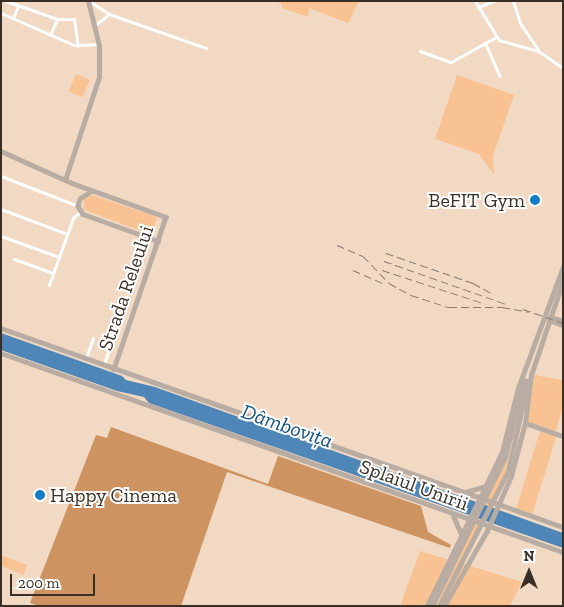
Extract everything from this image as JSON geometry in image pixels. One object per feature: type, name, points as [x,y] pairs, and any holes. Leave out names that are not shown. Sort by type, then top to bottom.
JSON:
[{"type":"main road","points":[[65,180],[98,85],[99,44],[88,1]]},
{"type":"main road","points":[[1,150],[65,180],[94,191]]},
{"type":"main road","points":[[72,183],[78,189],[80,212],[158,241]]},
{"type":"main road","points":[[80,199],[87,192],[94,191]]},
{"type":"main road","name":"Strada Releului","points":[[94,191],[166,217],[114,369]]},
{"type":"main road","points":[[427,606],[503,447],[563,267]]},
{"type":"main road","points":[[432,606],[492,485],[509,443],[528,374],[563,281]]},
{"type":"main road","points":[[550,318],[563,321]]},
{"type":"main road","points":[[550,318],[563,325]]},
{"type":"main road","name":"Splaiul Unirii","points":[[1,328],[563,527]]},
{"type":"main road","name":"Splaiul Unirii","points":[[1,354],[488,528],[563,552]]},
{"type":"main road","points":[[440,606],[503,490],[525,423],[528,374]]},
{"type":"main road","points":[[444,606],[500,505],[515,451],[528,374]]},
{"type":"main road","points":[[525,423],[563,436]]},
{"type":"main road","points":[[464,492],[478,490],[486,482]]},
{"type":"main road","points":[[503,490],[506,501],[514,510]]},
{"type":"main road","points":[[453,514],[460,523],[461,534]]},
{"type":"main road","points":[[481,541],[491,533],[509,535]]},
{"type":"street","points":[[6,1],[57,19],[74,19],[80,46]]},
{"type":"street","points":[[88,1],[109,14],[206,48]]},
{"type":"street","points":[[476,1],[496,37],[508,44],[538,50]]},
{"type":"street","points":[[478,7],[494,1]]},
{"type":"street","points":[[515,2],[520,22],[538,50],[563,68]]},
{"type":"street","points":[[13,18],[18,6]]},
{"type":"street","points":[[1,13],[80,46],[99,44]]},
{"type":"street","points":[[95,25],[109,14]]},
{"type":"street","points":[[50,35],[57,19]]},
{"type":"street","points":[[420,51],[450,62],[496,37]]},
{"type":"street","points":[[484,43],[500,76]]},
{"type":"street","points":[[1,176],[78,206]]},
{"type":"street","points":[[562,192],[563,182]]},
{"type":"street","points":[[1,210],[67,234]]},
{"type":"street","points":[[49,285],[73,218],[80,212]]},
{"type":"street","points":[[1,236],[59,257]]},
{"type":"street","points":[[14,259],[53,273]]},
{"type":"street","points":[[86,359],[93,338]]},
{"type":"street","points":[[104,365],[110,344]]},
{"type":"shaded area","points":[[274,1],[359,1],[348,23],[309,8],[308,17],[282,8],[282,4]]},
{"type":"shaded area","points":[[76,74],[90,80],[82,97],[69,91]]},
{"type":"shaded area","points":[[457,75],[514,95],[493,156],[494,175],[479,154],[435,139]]},
{"type":"shaded area","points":[[89,194],[157,217],[153,232],[150,234],[84,210],[84,198]]},
{"type":"shaded area","points":[[534,375],[563,380],[563,406],[556,431],[528,422]]},
{"type":"shaded area","points":[[526,381],[505,473],[461,563],[522,582],[510,606],[400,606],[420,551],[456,562],[510,444]]},
{"type":"shaded area","points":[[111,427],[268,484],[278,456],[421,506],[428,532],[451,545],[450,548],[227,472],[181,606],[38,606],[30,603],[96,435],[107,438]]},
{"type":"shaded area","points":[[540,431],[556,436],[533,513],[516,508]]},
{"type":"shaded area","points":[[1,555],[27,565],[23,575],[1,566]]},
{"type":"water","points":[[1,333],[122,376],[126,380],[155,387],[563,533],[563,548],[149,403],[144,397],[117,391],[1,350]]},
{"type":"railway","points":[[337,245],[363,256],[389,283],[411,295],[449,307],[502,307],[529,312]]},
{"type":"railway","points":[[386,253],[473,283],[493,294]]},
{"type":"railway","points":[[384,261],[506,304]]},
{"type":"railway","points":[[353,270],[386,285]]},
{"type":"railway","points":[[382,270],[486,304]]},
{"type":"railway","points":[[523,309],[563,323]]},
{"type":"place","name":"BeFIT Gym","points":[[535,200]]},
{"type":"place","name":"Happy Cinema","points":[[40,495]]},
{"type":"water label","name":"Dâmbovița","points":[[287,426]]}]
